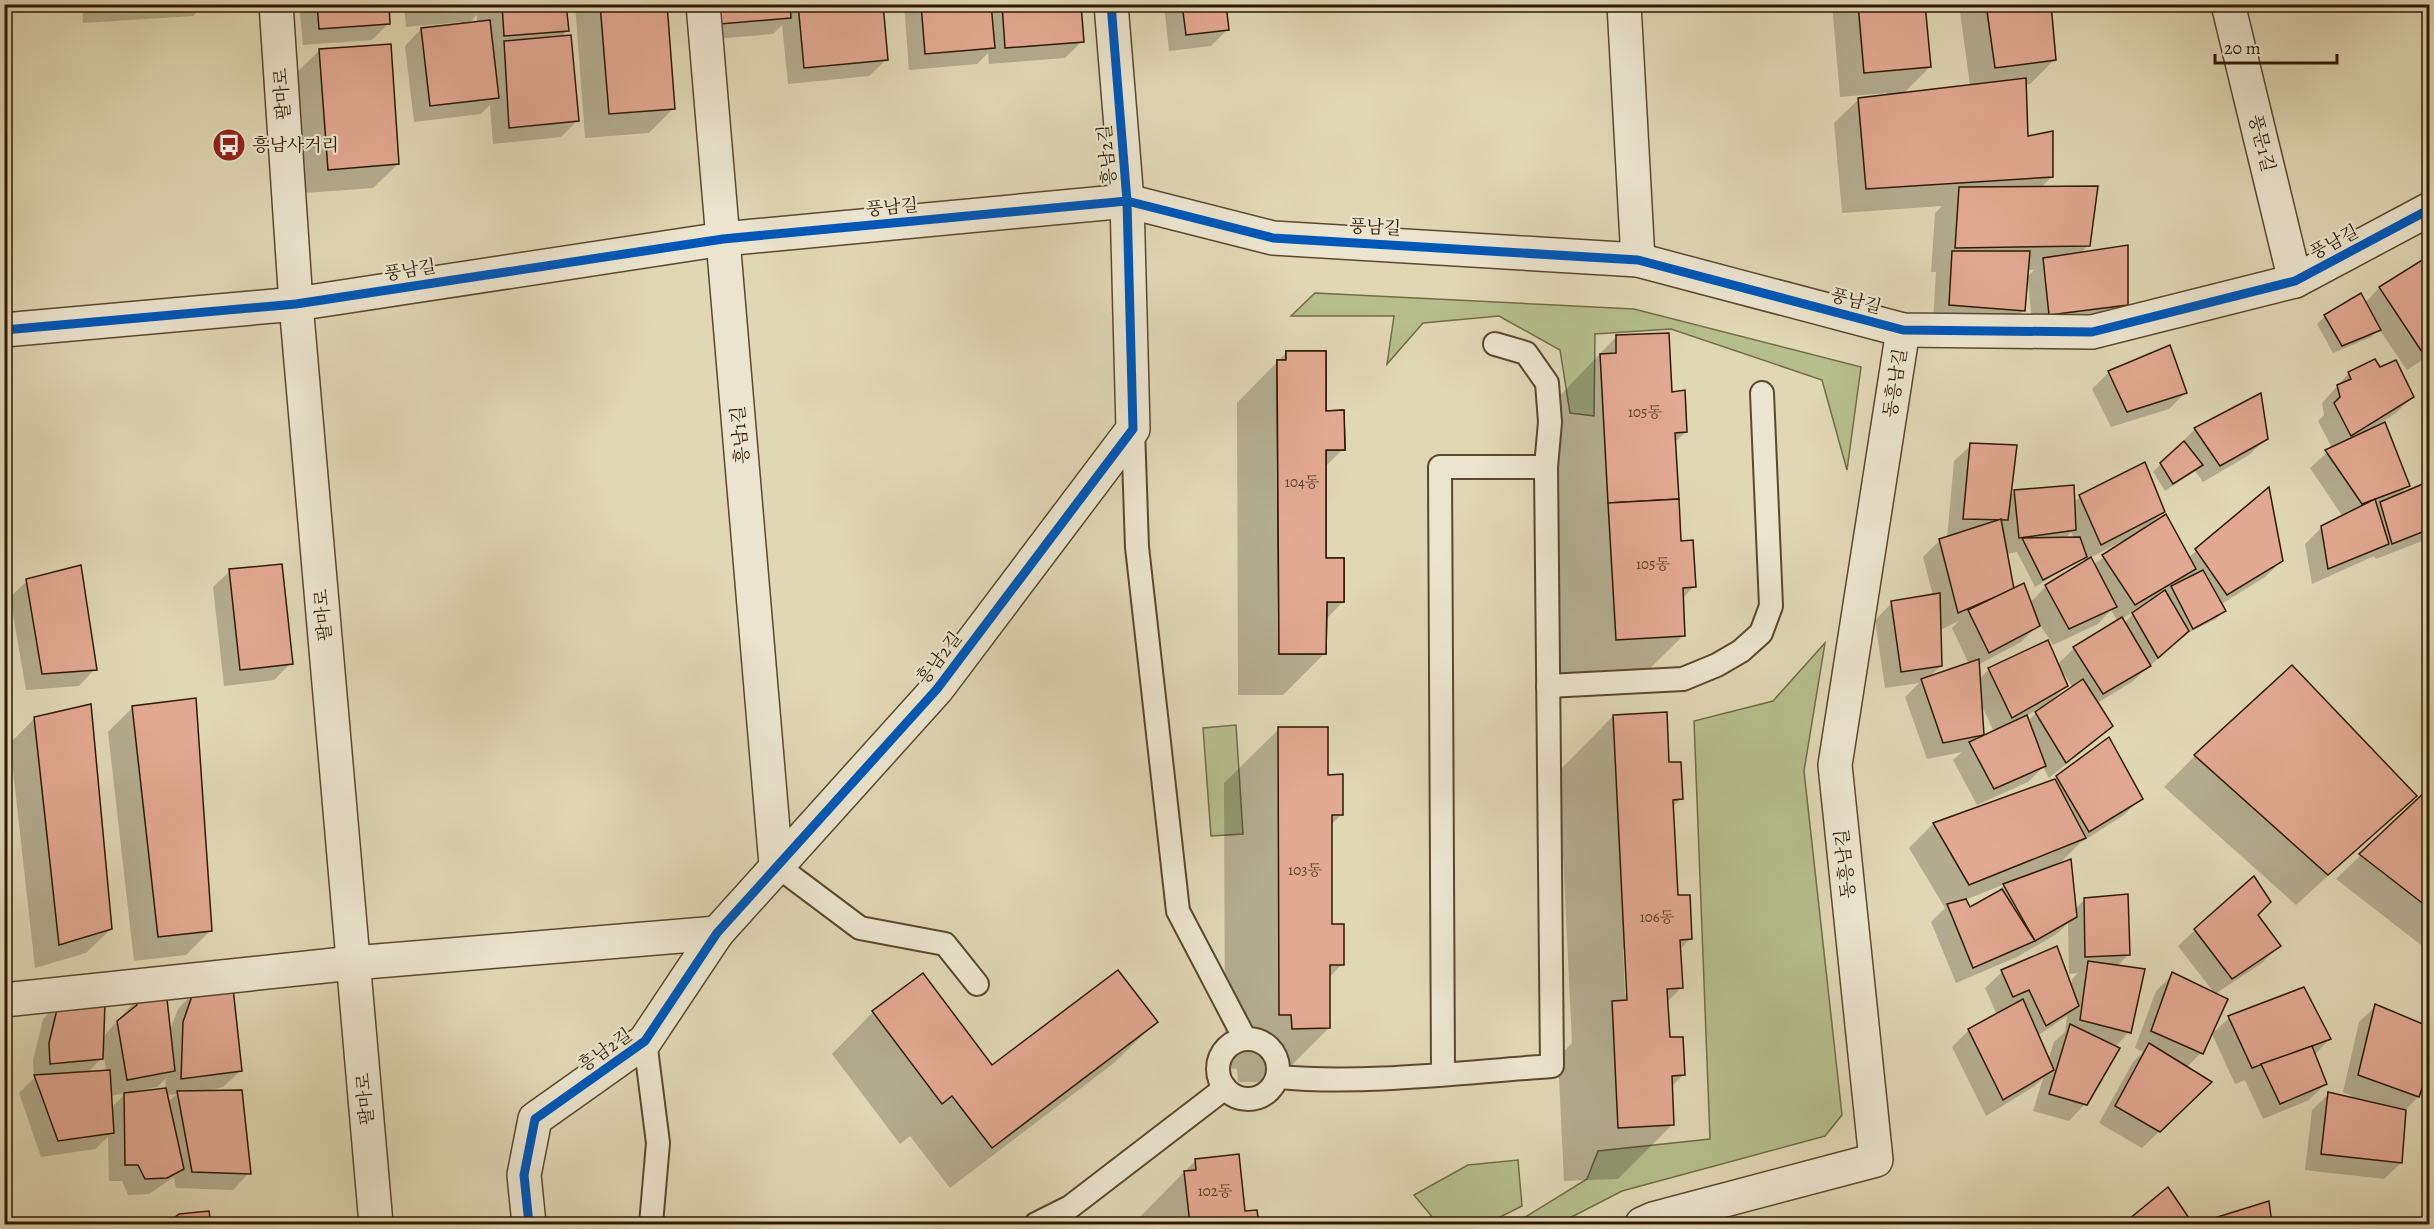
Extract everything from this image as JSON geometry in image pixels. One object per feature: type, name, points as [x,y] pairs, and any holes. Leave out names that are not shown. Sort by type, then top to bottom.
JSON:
[{"type":"street","name":"팔마로","points":[[276,4],[296,304],[376,1224]]},
{"type":"street","name":"흥남1길","points":[[703,4],[776,865]]},
{"type":"street","name":"흥남2길","points":[[529,1224],[524,1175],[535,1119],[645,1041],[717,933],[937,689],[1133,429],[1127,201],[1111,4]]},
{"type":"street","points":[[1624,4],[1638,260]]},
{"type":"street","name":"풍문1길","points":[[2228,4],[2295,281]]},
{"type":"street","name":"풍남길","points":[[4,330],[296,304],[723,240],[1127,201],[1273,238],[1638,260],[1903,330],[2092,332],[2295,281],[2430,209]]},
{"type":"street","name":"동흥남길","points":[[1642,1224],[1876,1160],[1835,765],[1903,330]]},
{"type":"street","points":[[4,1000],[353,963],[717,933]]},
{"type":"lane","points":[[1278,1077],[1313,1080],[1552,1066],[1546,467],[1550,422],[1547,383],[1526,354],[1495,344]]},
{"type":"lane","points":[[1548,686],[1683,680],[1741,651],[1761,633],[1771,606],[1762,393]]},
{"type":"lane","points":[[1133,429],[1137,548],[1178,911],[1245,1039]]},
{"type":"lane","points":[[1443,1073],[1440,467],[1546,467]]},
{"type":"lane","points":[[776,865],[860,928],[945,944],[977,984]]},
{"type":"lane","points":[[1245,1039],[1264,1042],[1276,1057],[1278,1077],[1266,1094],[1257,1098],[1237,1097],[1226,1088],[1218,1074],[1221,1055],[1235,1041],[1245,1039]]},
{"type":"lane","name":"흥남2길","points":[[645,1041],[658,1143],[651,1224]]},
{"type":"lane","points":[[1036,1224],[1074,1216],[1226,1088]]},
{"type":"green space","points":[[1315,293],[1634,309],[1861,367],[1847,470],[1822,380],[1671,329],[1595,334],[1594,416],[1570,413],[1560,350],[1499,316],[1423,323],[1387,364],[1394,316],[1291,316]]},
{"type":"green space","points":[[1825,643],[1804,771],[1842,1115],[1825,1136],[1622,1191],[1558,1224],[1514,1224],[1587,1179],[1598,1151],[1710,1139],[1694,721],[1773,701]]},
{"type":"green space","points":[[1236,725],[1243,834],[1211,836],[1203,728]]},
{"type":"green space","points":[[1518,1160],[1522,1206],[1486,1224],[1438,1224],[1414,1195],[1468,1165]]},
{"type":"building","points":[[317,4],[389,4],[390,24],[319,29]]},
{"type":"building","points":[[421,4],[489,4],[489,5],[422,11]]},
{"type":"building","points":[[502,4],[566,4],[569,31],[504,36]]},
{"type":"building","points":[[600,4],[667,4],[675,109],[609,114]]},
{"type":"building","points":[[718,4],[790,4],[791,18],[720,24]]},
{"type":"building","points":[[798,4],[883,4],[888,60],[804,68]]},
{"type":"building","points":[[921,4],[991,4],[995,48],[925,54]]},
{"type":"building","points":[[1002,4],[1081,4],[1084,42],[1005,48]]},
{"type":"building","points":[[1182,4],[1226,4],[1229,30],[1186,35]]},
{"type":"building","points":[[1858,4],[1925,4],[1931,67],[1864,73]]},
{"type":"building","points":[[1986,4],[2051,4],[2056,60],[1995,68]]},
{"type":"building","points":[[490,20],[499,98],[430,106],[421,28]]},
{"type":"building","points":[[571,35],[579,121],[509,128],[504,41]]},
{"type":"building","points":[[391,44],[399,164],[328,170],[319,49]]},
{"type":"building","points":[[2026,78],[2028,136],[2053,131],[2053,177],[1866,189],[1858,98]]},
{"type":"building","points":[[2098,186],[2090,246],[1955,248],[1959,187]]},
{"type":"building","points":[[2128,245],[2128,305],[2049,315],[2043,258]]},
{"type":"building","points":[[1952,251],[2030,251],[2025,311],[1949,305]]},
{"type":"building","points":[[2427,257],[2430,262],[2430,351],[2424,355],[2379,287]]},
{"type":"building","points":[[2361,293],[2381,330],[2342,346],[2324,315]]},
{"type":"building","points":[[1669,333],[1672,392],[1685,390],[1687,432],[1675,433],[1679,499],[1608,503],[1600,354],[1616,353],[1616,335]]},
{"type":"building","points":[[2170,345],[2187,393],[2127,412],[2108,371]]},
{"type":"building","points":[[1286,351],[1326,351],[1326,411],[1344,410],[1345,450],[1326,450],[1326,558],[1344,558],[1344,602],[1327,602],[1326,654],[1279,654],[1277,360],[1286,360]]},
{"type":"building","points":[[1286,351],[1326,351],[1326,411],[1344,410],[1345,450],[1326,450],[1326,558],[1344,558],[1344,602],[1327,602],[1326,654],[1279,654],[1277,360],[1286,360]]},
{"type":"building","points":[[2375,359],[2380,367],[2396,360],[2414,397],[2351,436],[2334,403],[2340,397],[2337,385],[2351,379],[2348,372]]},
{"type":"building","points":[[2261,393],[2268,439],[2220,466],[2194,428]]},
{"type":"building","points":[[2385,422],[2410,486],[2362,504],[2325,450]]},
{"type":"building","points":[[2184,441],[2203,465],[2173,484],[2160,463]]},
{"type":"building","points":[[1970,443],[2017,445],[2008,520],[1963,519]]},
{"type":"building","points":[[2145,462],[2165,512],[2101,545],[2079,495]]},
{"type":"building","points":[[2430,481],[2430,529],[2392,544],[2380,502]]},
{"type":"building","points":[[2074,485],[2076,530],[2019,538],[2014,490]]},
{"type":"building","points":[[2269,487],[2283,561],[2227,595],[2195,549]]},
{"type":"building","points":[[1679,499],[1681,541],[1693,540],[1696,587],[1683,588],[1685,636],[1616,640],[1608,503]]},
{"type":"building","points":[[2375,499],[2389,544],[2328,569],[2321,526]]},
{"type":"building","points":[[2166,514],[2196,569],[2135,605],[2102,555]]},
{"type":"building","points":[[2001,519],[2014,589],[1958,613],[1939,539]]},
{"type":"building","points":[[2080,537],[2087,557],[2043,580],[2022,538]]},
{"type":"building","points":[[2091,557],[2117,607],[2069,629],[2045,585]]},
{"type":"building","points":[[282,564],[293,664],[240,670],[229,569]]},
{"type":"building","points":[[81,565],[97,670],[42,674],[26,579]]},
{"type":"building","points":[[2203,570],[2226,611],[2193,629],[2171,586]]},
{"type":"building","points":[[2024,583],[2040,626],[1989,653],[1968,610]]},
{"type":"building","points":[[2165,590],[2189,631],[2158,658],[2132,613]]},
{"type":"building","points":[[1940,593],[1942,666],[1901,672],[1891,601]]},
{"type":"building","points":[[2122,617],[2151,666],[2103,694],[2073,647]]},
{"type":"building","points":[[2048,640],[2068,686],[2012,718],[1988,668]]},
{"type":"building","points":[[4,654],[10,681],[4,681]]},
{"type":"building","points":[[1979,659],[1984,735],[1943,743],[1921,679]]},
{"type":"building","points":[[2292,665],[2417,796],[2328,875],[2194,755]]},
{"type":"building","points":[[2083,679],[2113,726],[2066,763],[2035,712]]},
{"type":"building","points":[[196,698],[212,931],[158,937],[132,706]]},
{"type":"building","points":[[91,704],[112,929],[59,945],[34,717]]},
{"type":"building","points":[[1667,712],[1669,762],[1681,762],[1683,799],[1673,800],[1678,895],[1690,895],[1692,939],[1680,940],[1683,988],[1667,989],[1670,1037],[1683,1037],[1685,1075],[1672,1076],[1674,1125],[1618,1128],[1612,1001],[1627,1000],[1613,715]]},
{"type":"building","points":[[2027,715],[2046,766],[1994,789],[1969,742]]},
{"type":"building","points":[[1278,727],[1328,727],[1328,775],[1343,774],[1343,815],[1332,815],[1332,924],[1344,924],[1344,965],[1330,965],[1330,1028],[1292,1029],[1291,1015],[1279,1015]]},
{"type":"building","points":[[2109,737],[2143,799],[2089,832],[2056,776]]},
{"type":"building","points":[[2055,779],[2086,838],[1969,885],[1933,823]]},
{"type":"building","points":[[2430,788],[2430,909],[2359,854]]},
{"type":"building","points":[[2071,859],[2077,917],[2035,941],[2003,884]]},
{"type":"building","points":[[2254,876],[2271,902],[2258,915],[2281,946],[2232,979],[2194,929]]},
{"type":"building","points":[[2002,889],[2035,941],[1973,968],[1947,904],[1966,899],[1970,907]]},
{"type":"building","points":[[2128,894],[2130,955],[2085,957],[2084,898]]},
{"type":"building","points":[[2057,946],[2079,1006],[2046,1026],[2029,990],[2013,997],[2001,970]]},
{"type":"building","points":[[2088,961],[2145,969],[2131,1033],[2080,1020]]},
{"type":"building","points":[[1118,970],[1158,1022],[992,1148],[952,1096],[942,1104],[872,1011],[923,973],[992,1065]]},
{"type":"building","points":[[2172,972],[2228,999],[2203,1054],[2151,1031]]},
{"type":"building","points":[[2304,987],[2331,1039],[2252,1068],[2228,1016]]},
{"type":"building","points":[[233,988],[242,1071],[181,1079],[183,1022],[194,990]]},
{"type":"building","points":[[166,990],[175,1071],[127,1080],[117,1021],[137,1005],[137,996]]},
{"type":"building","points":[[2023,999],[2054,1070],[2003,1100],[1968,1029]]},
{"type":"building","points":[[59,1001],[105,1003],[103,1059],[50,1064],[49,1043]]},
{"type":"building","points":[[2375,1004],[2430,1027],[2430,1066],[2419,1097],[2358,1075]]},
{"type":"building","points":[[2070,1024],[2120,1048],[2087,1105],[2049,1094]]},
{"type":"building","points":[[2149,1043],[2212,1082],[2160,1132],[2115,1106]]},
{"type":"building","points":[[2312,1046],[2327,1084],[2280,1104],[2261,1064]]},
{"type":"building","points":[[110,1070],[114,1133],[58,1141],[34,1075]]},
{"type":"building","points":[[166,1088],[184,1169],[167,1178],[145,1179],[138,1165],[125,1165],[124,1093]]},
{"type":"building","points":[[242,1090],[251,1174],[192,1172],[177,1091]]},
{"type":"building","points":[[2328,1092],[2406,1110],[2402,1163],[2321,1154]]},
{"type":"building","points":[[1239,1154],[1245,1211],[1257,1210],[1259,1224],[1190,1224],[1184,1171],[1196,1170],[1195,1159]]},
{"type":"building","points":[[2168,1187],[2193,1224],[2123,1224]]},
{"type":"building","points":[[2269,1201],[2272,1224],[2195,1224]]},
{"type":"building","points":[[209,1211],[211,1224],[166,1224],[179,1214]]},
{"type":"cycle path","points":[[529,1224],[524,1175],[535,1119],[645,1041],[717,933],[937,689],[1133,429],[1127,201],[1111,4]]},
{"type":"cycle path","points":[[4,330],[296,304],[723,239],[1127,201],[1273,238],[1638,260],[1903,330],[2092,332],[2295,281],[2430,209]]},
{"type":"place","name":"흥남사거리","points":[[229,145]]}]
